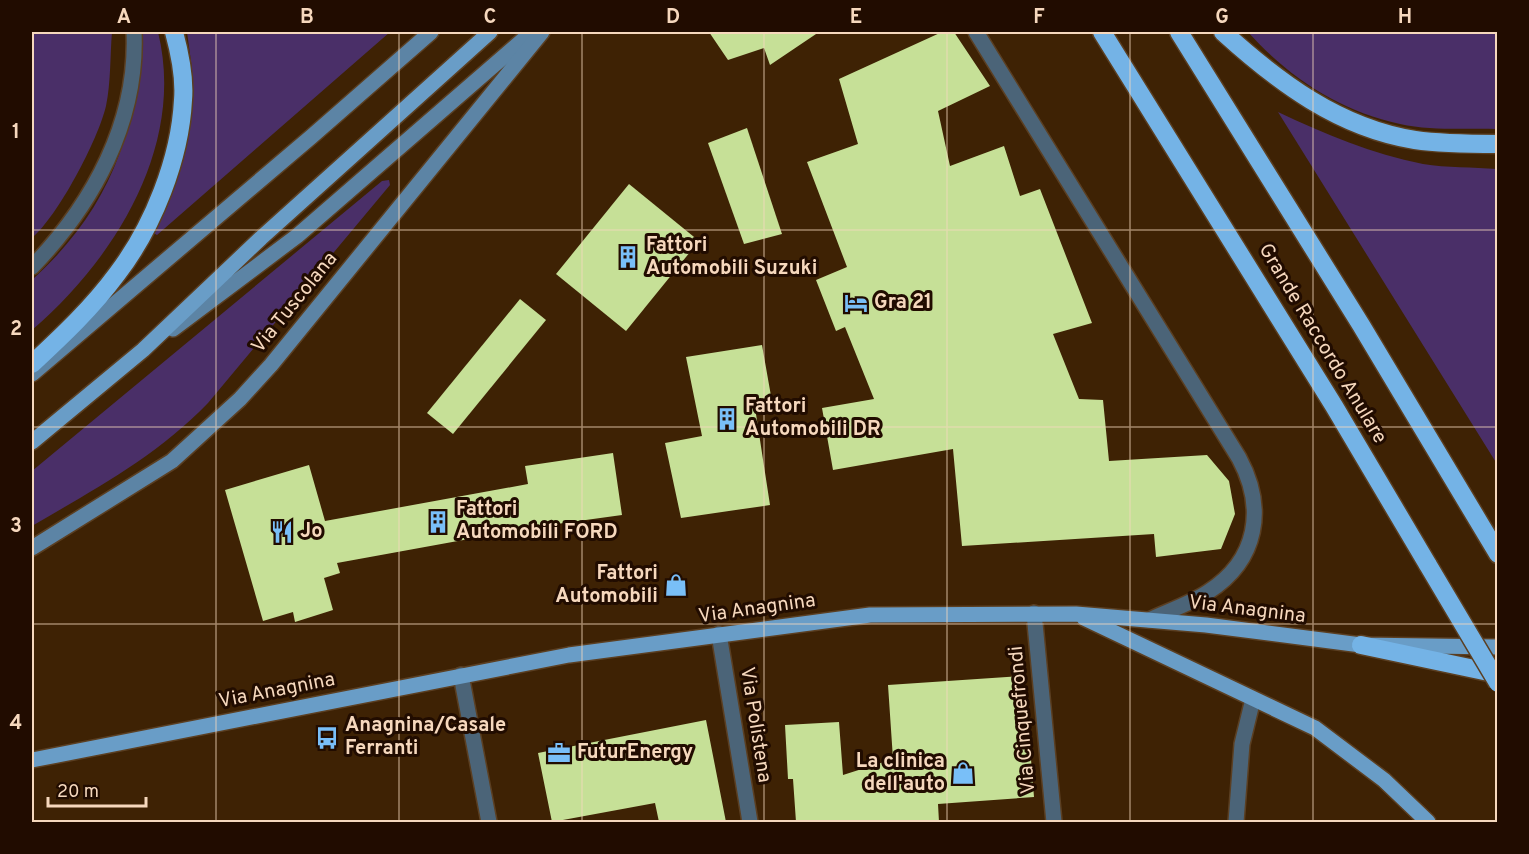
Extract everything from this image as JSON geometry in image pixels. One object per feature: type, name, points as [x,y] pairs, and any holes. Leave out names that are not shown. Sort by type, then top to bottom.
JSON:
[{"type":"highway","points":[[32,364],[88,310],[118,273],[139,238],[156,202],[171,164],[183,100],[182,69],[174,32]]},
{"type":"highway","name":"Grande Raccordo Anulare","points":[[1102,32],[1334,406],[1497,683]]},
{"type":"highway","points":[[1179,32],[1361,325],[1496,552]]},
{"type":"highway","points":[[1222,32],[1277,77],[1316,103],[1348,120],[1417,140],[1497,144]]},
{"type":"highway","points":[[1362,645],[1497,674]]},
{"type":"main road","points":[[32,374],[312,137],[431,32]]},
{"type":"main road","points":[[32,442],[142,350],[261,238],[490,32]]},
{"type":"main road","points":[[142,350],[297,236],[534,32]]},
{"type":"main road","name":"Via Tuscolana","points":[[32,548],[158,472],[197,440],[240,399],[301,329],[542,32]]},
{"type":"main road","points":[[1076,614],[1315,728],[1384,780],[1428,822]]},
{"type":"main road","name":"Via Anagnina","points":[[32,760],[569,655],[870,615],[1076,614],[1149,620],[1362,645],[1497,647]]},
{"type":"street","points":[[32,267],[79,211],[107,161],[121,129],[131,87],[135,53],[134,32]]},
{"type":"street","points":[[976,32],[1239,458],[1255,497],[1252,533],[1234,569],[1207,593],[1149,620]]},
{"type":"street","name":"Via Cinquefrondi","points":[[1034,613],[1053,822]]},
{"type":"street","name":"Via Polistena","points":[[719,634],[750,822]]},
{"type":"street","points":[[461,675],[472,721],[489,822]]},
{"type":"street","points":[[1236,822],[1242,744],[1253,699]]},
{"type":"shaded area","points":[[32,32],[112,32],[109,88],[102,121],[65,196],[32,238]]},
{"type":"shaded area","points":[[140,32],[158,32],[164,74],[162,116],[152,157],[137,197],[116,234],[91,269],[32,330],[32,280],[81,226],[114,168],[133,104]]},
{"type":"shaded area","points":[[187,32],[390,32],[157,235],[152,232],[191,98],[192,69]]},
{"type":"shaded area","points":[[1248,32],[1497,32],[1497,129],[1412,126],[1357,111],[1298,78]]},
{"type":"shaded area","points":[[1278,112],[1349,143],[1404,160],[1451,167],[1497,169],[1497,464]]},
{"type":"shaded area","points":[[389,180],[390,185],[208,403],[146,456],[32,526],[32,471],[382,181]]},
{"type":"building","points":[[709,32],[819,32],[770,65],[764,48],[728,60]]},
{"type":"building","points":[[942,32],[954,32],[990,86],[938,111],[950,166],[1004,146],[1020,196],[1040,189],[1092,323],[1053,334],[1079,399],[1103,400],[1109,461],[1207,455],[1229,481],[1235,514],[1221,549],[1156,557],[1154,534],[962,546],[953,449],[833,470],[822,408],[874,399],[845,327],[836,331],[816,280],[847,267],[807,162],[858,144],[839,79]]},
{"type":"building","points":[[747,128],[782,234],[744,244],[708,143]]},
{"type":"building","name":"Fattori Automobili Suzuki","points":[[629,184],[699,241],[626,331],[556,274]]},
{"type":"building","points":[[520,299],[546,320],[453,434],[427,413]]},
{"type":"building","name":"Fattori Automobili DR","points":[[762,345],[771,396],[754,401],[770,505],[681,518],[665,443],[702,436],[686,357]]},
{"type":"building","points":[[613,453],[622,515],[535,527],[337,563],[340,573],[324,578],[333,610],[295,622],[293,612],[263,621],[225,490],[309,465],[325,521],[528,484],[525,466]]},
{"type":"building","name":"La clinica dell'auto","points":[[1022,676],[1026,747],[1030,747],[1034,797],[938,804],[939,822],[796,822],[793,779],[788,779],[785,725],[839,722],[843,775],[893,759],[888,685]]},
{"type":"building","points":[[706,720],[726,822],[659,822],[655,803],[552,822],[538,753]]},
{"type":"place","name":"Fattori Automobili Suzuki","points":[[628,257]]},
{"type":"place","name":"Gra 21","points":[[856,303]]},
{"type":"place","name":"Fattori Automobili DR","points":[[727,419]]},
{"type":"place","name":"Fattori Automobili FORD","points":[[438,522]]},
{"type":"place","name":"Jo","points":[[282,532]]},
{"type":"place","name":"Fattori Automobili","points":[[676,585]]},
{"type":"place","name":"Anagnina/Casale Ferranti","points":[[327,738]]},
{"type":"place","name":"FuturEnergy","points":[[559,753]]},
{"type":"place","name":"La clinica dell'auto","points":[[963,773]]}]
